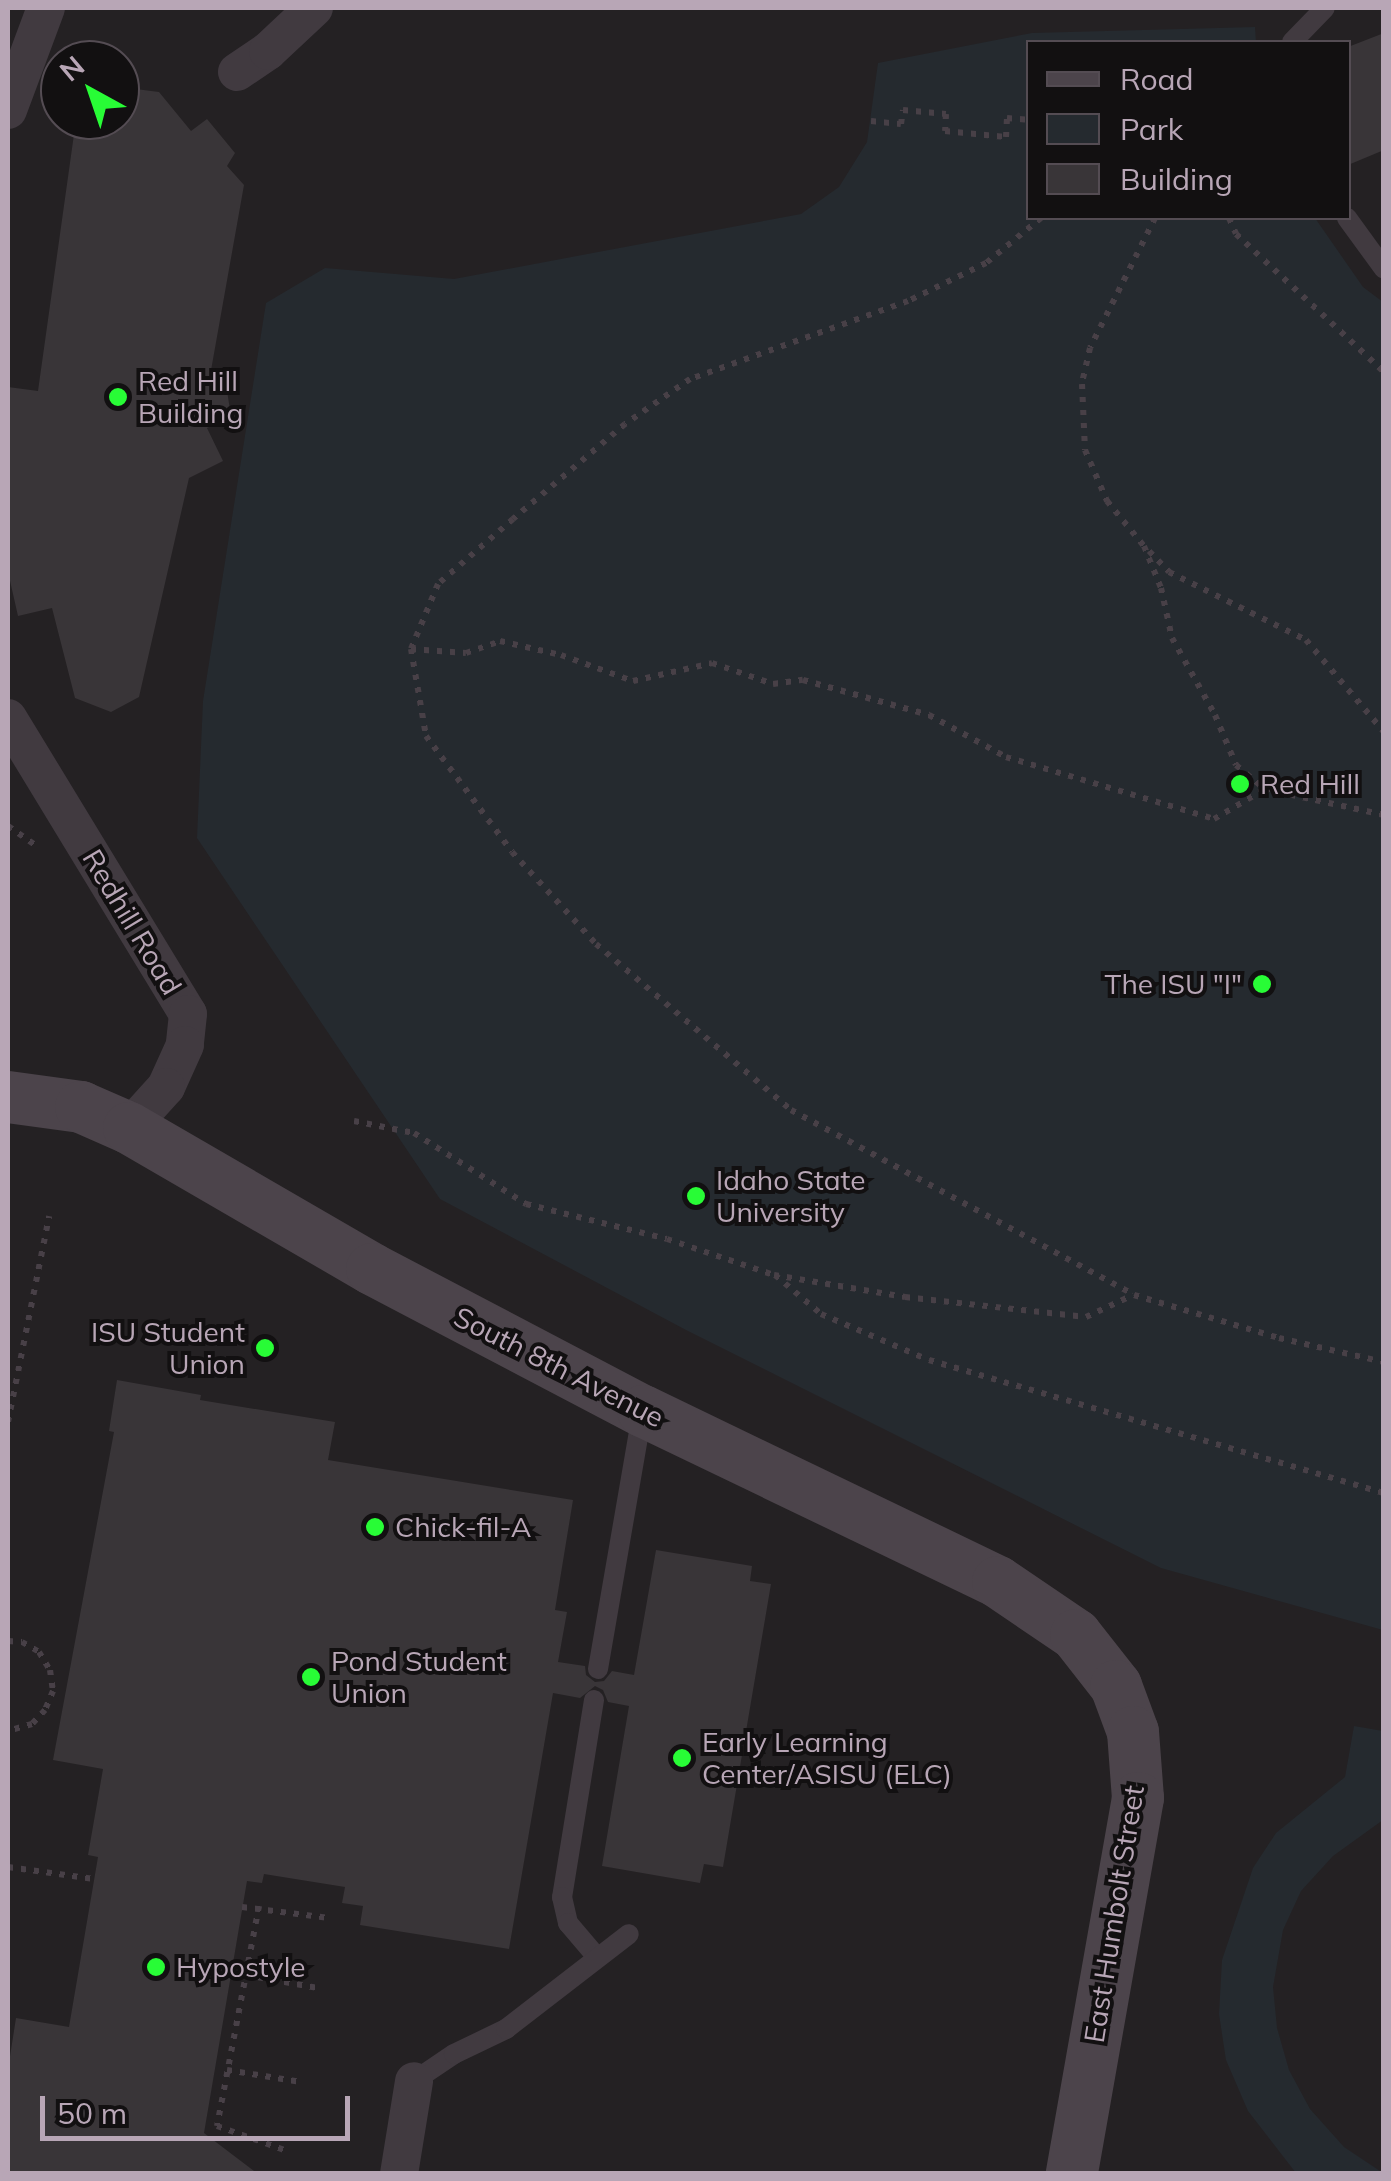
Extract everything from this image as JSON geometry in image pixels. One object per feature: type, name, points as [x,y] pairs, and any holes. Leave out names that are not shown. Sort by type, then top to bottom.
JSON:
[{"type":"street","points":[[8,110],[46,8]]},
{"type":"street","points":[[237,72],[314,8]]},
{"type":"street","name":"Redhill Road","points":[[8,718],[188,1014],[185,1045],[166,1087],[129,1128]]},
{"type":"street","name":"South 8th Avenue","points":[[8,1097],[81,1107],[129,1128],[372,1269],[643,1411],[998,1582],[1076,1634],[1100,1660]]},
{"type":"street","name":"East Humbolt Street","points":[[1072,2174],[1138,1798],[1133,1732],[1116,1686],[1100,1660]]},
{"type":"street","points":[[398,2174],[414,2081]]},
{"type":"lane","points":[[1294,40],[1325,8]]},
{"type":"lane","points":[[1348,220],[1384,269]]},
{"type":"lane","points":[[598,1668],[643,1411]]},
{"type":"lane","points":[[594,1700],[562,1897],[568,1923],[596,1956]]},
{"type":"lane","points":[[414,2081],[454,2054],[506,2028],[629,1934]]},
{"type":"path","points":[[870,121],[901,124],[903,110],[946,114],[945,131],[1006,136],[1008,118],[1026,120]]},
{"type":"path","points":[[1039,220],[986,263],[908,301],[690,379],[625,424],[438,584],[410,649],[426,736],[512,852],[596,944],[791,1110],[1134,1295],[1279,1338],[1384,1362]]},
{"type":"path","points":[[1153,220],[1101,322],[1082,384],[1085,450],[1107,501],[1169,572],[1306,640],[1384,732]]},
{"type":"path","points":[[1230,220],[1236,234],[1384,372]]},
{"type":"path","points":[[1144,546],[1161,588],[1172,638],[1190,677],[1215,715],[1236,765],[1265,789],[1384,815]]},
{"type":"path","points":[[410,649],[466,654],[500,641],[561,655],[634,681],[712,663],[773,684],[803,680],[929,715],[1006,757],[1214,819],[1265,789]]},
{"type":"path","points":[[8,826],[47,854]]},
{"type":"path","points":[[354,1121],[414,1132],[526,1204],[668,1239],[774,1275],[905,1297],[1086,1318],[1134,1295]]},
{"type":"path","points":[[8,1422],[49,1216]]},
{"type":"path","points":[[774,1275],[821,1314],[929,1360],[1384,1493]]},
{"type":"path","points":[[8,1641],[22,1642],[39,1652],[50,1670],[53,1691],[46,1710],[32,1724],[8,1730]]},
{"type":"path","points":[[8,1866],[94,1879]]},
{"type":"path","points":[[259,1906],[217,2126],[290,2152]]},
{"type":"path","points":[[242,1907],[259,1906],[329,1918]]},
{"type":"path","points":[[246,1974],[318,1988]]},
{"type":"path","points":[[227,2070],[301,2082]]},
{"type":"shaded area","name":"Idaho State University","points":[[8,8],[1383,8],[1383,2173],[8,2173]]},
{"type":"green space","points":[[1255,27],[1256,40],[1026,40],[1026,220],[1316,220],[1363,287],[1383,302],[1383,1630],[1161,1568],[686,1330],[440,1199],[197,838],[203,701],[266,303],[325,268],[454,279],[801,214],[839,187],[867,142],[878,63],[1032,33]]},
{"type":"green space","points":[[1354,1726],[1383,1731],[1383,1820],[1333,1856],[1301,1891],[1283,1930],[1273,1987],[1277,2028],[1289,2070],[1310,2109],[1344,2147],[1383,2173],[1296,2173],[1248,2111],[1226,2060],[1219,2014],[1222,1960],[1253,1868],[1276,1833],[1345,1777]]},
{"type":"building","points":[[1384,33],[1384,150],[1351,164],[1351,46]]},
{"type":"building","name":"Red Hill Building","points":[[140,90],[159,92],[191,131],[207,119],[235,153],[227,166],[244,185],[210,376],[225,378],[231,416],[207,428],[223,461],[189,478],[139,697],[111,712],[75,698],[52,608],[18,616],[8,572],[8,387],[38,391],[73,140],[140,140]]},
{"type":"building","name":"Pond Student Union","points":[[117,1380],[201,1395],[200,1400],[335,1422],[328,1460],[573,1500],[555,1610],[567,1612],[558,1662],[585,1666],[586,1675],[595,1682],[604,1681],[612,1671],[634,1675],[656,1550],[752,1566],[750,1581],[771,1584],[723,1867],[704,1864],[700,1883],[602,1866],[629,1706],[608,1702],[603,1690],[595,1686],[580,1698],[553,1693],[509,1949],[360,1925],[363,1906],[342,1903],[345,1887],[264,1874],[262,1883],[247,1881],[204,2133],[258,2174],[8,2174],[8,2069],[16,2018],[69,2027],[98,1857],[88,1855],[103,1769],[53,1760],[114,1432],[109,1431]]},
{"type":"place","name":"Red Hill Building","points":[[118,397]]},
{"type":"place","name":"Red Hill","points":[[1240,784]]},
{"type":"place","name":"The ISU \"I\"","points":[[1262,984]]},
{"type":"place","name":"Idaho State University","points":[[696,1196]]},
{"type":"place","name":"ISU Student Union","points":[[265,1348]]},
{"type":"place","name":"Chick-fil-A","points":[[375,1527]]},
{"type":"place","name":"Pond Student Union","points":[[311,1677]]},
{"type":"place","name":"Early Learning Center/ASISU (ELC)","points":[[682,1758]]},
{"type":"place","name":"Hypostyle","points":[[156,1967]]}]
